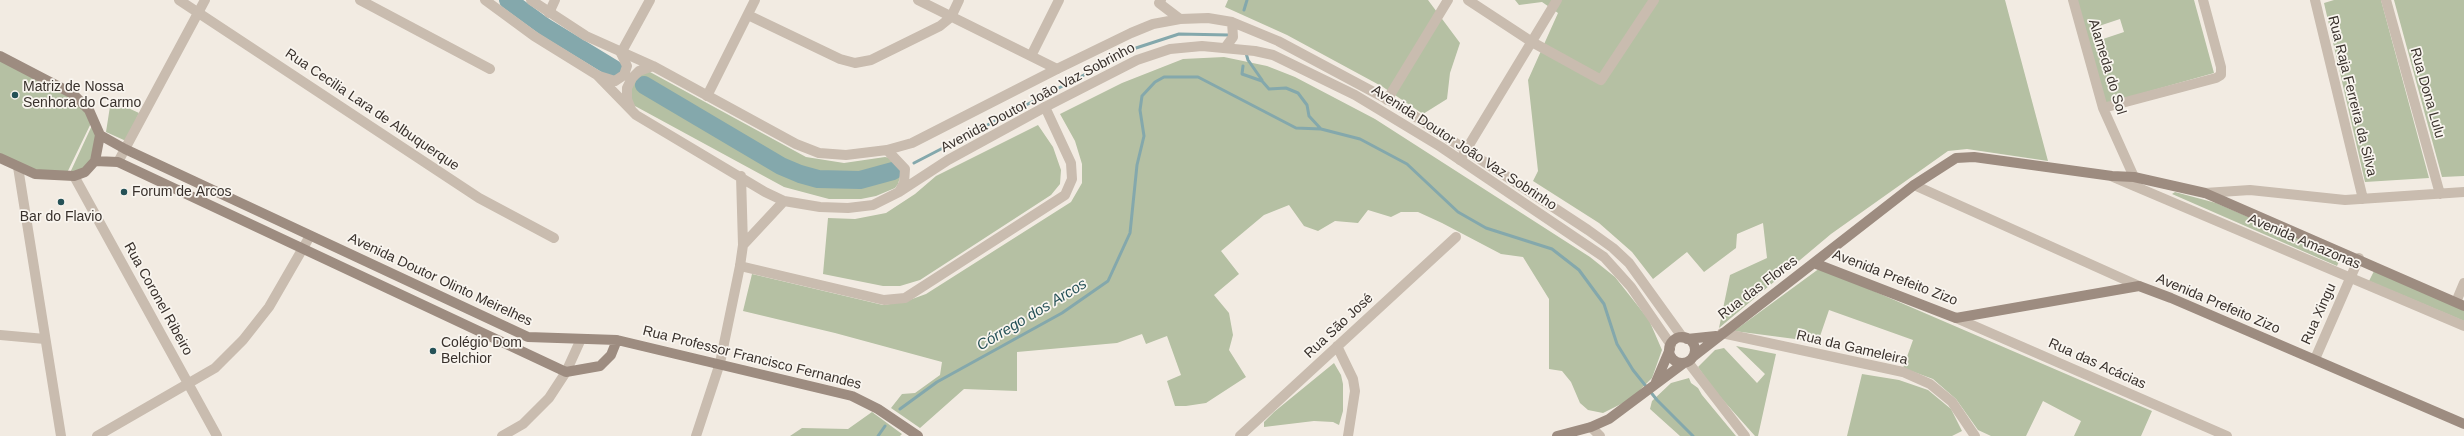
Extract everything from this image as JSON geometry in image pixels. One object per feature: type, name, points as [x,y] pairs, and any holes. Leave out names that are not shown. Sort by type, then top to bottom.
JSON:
[{"type":"main road","points":[[0,56],[73,94],[89,110],[100,135],[94,161],[85,172],[74,176],[46,176],[18,167],[0,158]]},
{"type":"main road","name":"Avenida Doutor Olinto Meirelhes","points":[[100,135],[125,149],[528,337],[617,340]]},
{"type":"main road","name":"Rua das Flores","points":[[1720,334],[1914,185],[1956,158],[1968,157],[2112,176],[2133,181]]},
{"type":"main road","name":"Avenida Doutor Olinto Meirelhes","points":[[94,161],[118,162],[566,372]]},
{"type":"main road","name":"Avenida Amazonas","points":[[2133,181],[2205,193],[2359,258],[2460,304]]},
{"type":"main road","points":[[212,206],[218,192]]},
{"type":"main road","name":"Avenida Prefeito Zizo","points":[[1814,263],[1956,318],[2139,286],[2315,359],[2464,424]]},
{"type":"main road","points":[[407,297],[413,283]]},
{"type":"main road","points":[[1654,386],[1670,347],[1676,340],[1720,334]]},
{"type":"main road","points":[[1558,436],[1592,427],[1609,419],[1632,404],[1720,334]]},
{"type":"main road","points":[[1685,338],[1695,348],[1688,360]]},
{"type":"main road","points":[[566,372],[600,366],[611,355],[617,340]]},
{"type":"main road","name":"Rua Professor Francisco Fernandes","points":[[617,340],[720,363],[852,396],[878,409],[914,433]]},
{"type":"main road","points":[[1670,347],[1673,360],[1688,360]]},
{"type":"street","name":"Rua Cecilia Lara de Albuquerque","points":[[179,0],[479,198],[554,238]]},
{"type":"street","points":[[118,162],[205,0]]},
{"type":"street","points":[[360,0],[490,69]]},
{"type":"street","name":"Avenida Doutor João Vaz Sobrinho","points":[[485,0],[534,36],[597,75],[636,115],[784,201],[820,207],[848,208],[873,205],[899,192],[948,160],[1045,107],[1137,60],[1170,49],[1202,46],[1255,51],[1296,65],[1354,95],[1460,160],[1604,257],[1619,271],[1631,287],[1670,347]]},
{"type":"street","name":"Avenida Doutor João Vaz Sobrinho","points":[[531,0],[586,36],[621,53],[654,66],[796,144],[819,153],[846,156],[887,150],[912,143],[1057,69],[1153,24],[1180,18],[1208,18],[1232,22],[1278,41],[1387,100],[1466,149],[1613,248],[1633,269],[1685,338]]},
{"type":"street","points":[[549,13],[555,0]]},
{"type":"street","points":[[597,75],[615,81],[624,75],[627,66],[621,53],[650,0]]},
{"type":"street","points":[[707,96],[755,0]]},
{"type":"street","points":[[918,0],[1057,69]]},
{"type":"street","points":[[748,15],[840,59],[855,63],[871,60],[940,26],[951,17],[959,0]]},
{"type":"street","points":[[1031,56],[1059,0]]},
{"type":"street","points":[[1387,100],[1448,0]]},
{"type":"street","points":[[1468,0],[1532,42],[1601,80],[1654,0]]},
{"type":"street","points":[[1460,160],[1557,0]]},
{"type":"street","name":"Alameda do Sol","points":[[2073,0],[2103,108],[2133,181]]},
{"type":"street","points":[[2103,108],[2216,78],[2221,75],[2222,67],[2202,0]]},
{"type":"street","name":"Rua Raja Ferreira da Silva","points":[[2314,0],[2363,199]]},
{"type":"street","name":"Rua Dona Lulu","points":[[2386,0],[2440,194]]},
{"type":"street","points":[[1158,1],[1180,18]]},
{"type":"street","points":[[1225,48],[1233,37],[1232,22]]},
{"type":"street","points":[[636,115],[629,106],[627,88],[639,71],[654,66]]},
{"type":"street","points":[[740,266],[884,300],[905,298],[1065,195],[1072,180],[1071,163],[1045,107]]},
{"type":"street","points":[[887,150],[905,169],[904,183],[899,192]]},
{"type":"street","points":[[18,167],[61,436]]},
{"type":"street","name":"Rua Coronel Ribeiro","points":[[74,176],[217,436]]},
{"type":"street","points":[[696,436],[720,363],[740,266],[743,245],[741,176]]},
{"type":"street","name":"Avenida Amazonas","points":[[2133,181],[2464,326]]},
{"type":"street","points":[[1914,185],[2139,286]]},
{"type":"street","points":[[2205,193],[2250,190],[2345,200],[2464,192]]},
{"type":"street","points":[[743,245],[784,201]]},
{"type":"street","points":[[97,436],[215,368],[243,340],[269,307],[310,236]]},
{"type":"street","name":"Rua São José","points":[[1240,436],[1456,237]]},
{"type":"street","name":"Rua Xingu","points":[[2315,359],[2359,258]]},
{"type":"street","points":[[2460,304],[2464,283]]},
{"type":"street","name":"Rua das Acácias","points":[[1956,318],[2227,436]]},
{"type":"street","name":"Rua da Gameleira","points":[[1720,334],[1903,372],[1930,384],[1952,402],[1975,436]]},
{"type":"street","points":[[0,335],[45,339]]},
{"type":"street","points":[[502,436],[522,424],[549,398],[566,372],[581,339]]},
{"type":"street","points":[[1337,346],[1353,379],[1355,391],[1348,436]]},
{"type":"street","points":[[1688,360],[1745,436]]},
{"type":"street","points":[[1592,427],[1600,436]]},
{"type":"green space","points":[[1228,0],[1428,0],[1460,43],[1450,73],[1447,99],[1423,114],[1383,87],[1287,35],[1225,7]]},
{"type":"green space","points":[[1515,0],[2005,0],[2048,161],[1967,149],[1948,151],[1831,234],[1719,328],[1730,275],[1767,258],[1763,223],[1737,234],[1736,248],[1704,272],[1687,252],[1653,279],[1632,252],[1599,223],[1533,181],[1538,171],[1528,80],[1558,13],[1542,2],[1519,5]]},
{"type":"green space","points":[[2077,0],[2194,0],[2214,73],[2104,104]],"holes":[[[2120,19],[2124,32],[2100,40],[2096,27]]]},
{"type":"green space","points":[[2334,0],[2381,0],[2429,178],[2365,182],[2324,3]]},
{"type":"green space","points":[[2394,0],[2464,0],[2464,176],[2442,177]]},
{"type":"green space","points":[[0,57],[62,89],[93,119],[66,175],[45,174],[0,157]]},
{"type":"green space","points":[[1224,57],[1267,66],[1295,77],[1375,119],[1590,257],[1615,277],[1649,320],[1662,350],[1652,378],[1631,399],[1603,413],[1588,410],[1580,403],[1571,382],[1562,371],[1549,369],[1549,299],[1523,257],[1501,254],[1418,212],[1401,212],[1391,217],[1368,210],[1358,223],[1335,221],[1318,231],[1304,226],[1289,205],[1264,215],[1221,251],[1239,274],[1214,295],[1229,313],[1233,335],[1229,350],[1246,377],[1206,403],[1186,406],[1175,406],[1167,381],[1181,375],[1167,336],[1146,344],[1142,334],[1117,343],[1017,352],[1017,391],[964,389],[920,428],[891,408],[902,394],[915,393],[940,375],[942,362],[835,333],[743,311],[752,274],[883,305],[904,302],[926,294],[1071,202],[1082,183],[1082,164],[1075,141],[1060,114],[1122,83],[1183,59]]},
{"type":"green space","points":[[639,72],[650,72],[806,157],[844,163],[885,157],[891,158],[900,177],[898,184],[895,188],[876,196],[861,199],[829,199],[784,187],[635,106],[630,99],[630,84]]},
{"type":"green space","points":[[111,100],[139,113],[126,141],[106,132]]},
{"type":"green space","points":[[94,121],[99,136],[89,167],[69,175]]},
{"type":"green space","points":[[1038,125],[1053,147],[1061,170],[1060,184],[1051,195],[920,280],[900,286],[883,286],[823,274],[828,218],[855,219],[886,213],[915,194],[936,176]]},
{"type":"green space","points":[[2175,192],[2216,203],[2341,257],[2337,266],[2172,194]]},
{"type":"green space","points":[[1820,268],[2152,411],[2141,436],[2074,436],[2081,421],[2043,401],[2026,436],[1991,436],[1978,430],[1956,399],[1933,379],[1903,368],[1913,340],[1829,310],[1818,342],[1734,331]]},
{"type":"green space","points":[[2374,271],[2464,309],[2464,321],[2369,281]]},
{"type":"green space","points":[[1736,346],[1776,354],[1758,436],[1755,436],[1714,390],[1698,367],[1715,350],[1724,348],[1757,383],[1765,374]]},
{"type":"green space","points":[[1334,363],[1341,375],[1343,384],[1343,411],[1339,425],[1333,422],[1314,421],[1264,427],[1264,422],[1274,412]]},
{"type":"green space","points":[[1862,374],[1899,380],[1928,390],[1951,409],[1962,431],[1952,436],[1847,436]]},
{"type":"green space","points":[[1689,378],[1691,383],[1698,388],[1702,395],[1736,436],[1680,436],[1650,409],[1652,401],[1671,383]]},
{"type":"green space","points":[[872,412],[902,434],[900,436],[790,436],[802,428],[848,429]]},
{"type":"waterway","points":[[508,0],[545,27],[614,69]]},
{"type":"waterway","points":[[1244,10],[1247,0]]},
{"type":"waterway","points":[[914,163],[1136,48],[1179,34],[1229,35]]},
{"type":"waterway","points":[[1246,53],[1248,60],[1262,80]]},
{"type":"waterway","points":[[1243,66],[1242,74],[1262,81],[1269,89],[1286,88],[1298,93],[1307,105],[1309,116],[1321,129]]},
{"type":"waterway","name":"Córrego dos Arcos","points":[[900,409],[937,382],[1062,313],[1108,281],[1130,233],[1137,165],[1144,136],[1140,110],[1142,96],[1155,82],[1164,77],[1198,77],[1296,128],[1321,129],[1360,139],[1407,164],[1458,212],[1486,228],[1552,249],[1579,270],[1604,304],[1617,344],[1633,370],[1657,400],[1693,436]]},
{"type":"waterway","points":[[644,85],[781,166],[800,174],[818,179],[860,180],[893,171]]},
{"type":"waterway","name":"Córrego dos Arcos","points":[[878,436],[885,426]]},
{"type":"place","name":"Matriz de Nossa Senhora do Carmo","points":[[15,95]]},
{"type":"place","name":"Forum de Arcos","points":[[124,192]]},
{"type":"place","name":"Bar do Flavio","points":[[61,202]]},
{"type":"place","name":"Colégio Dom Belchior","points":[[433,351]]}]
